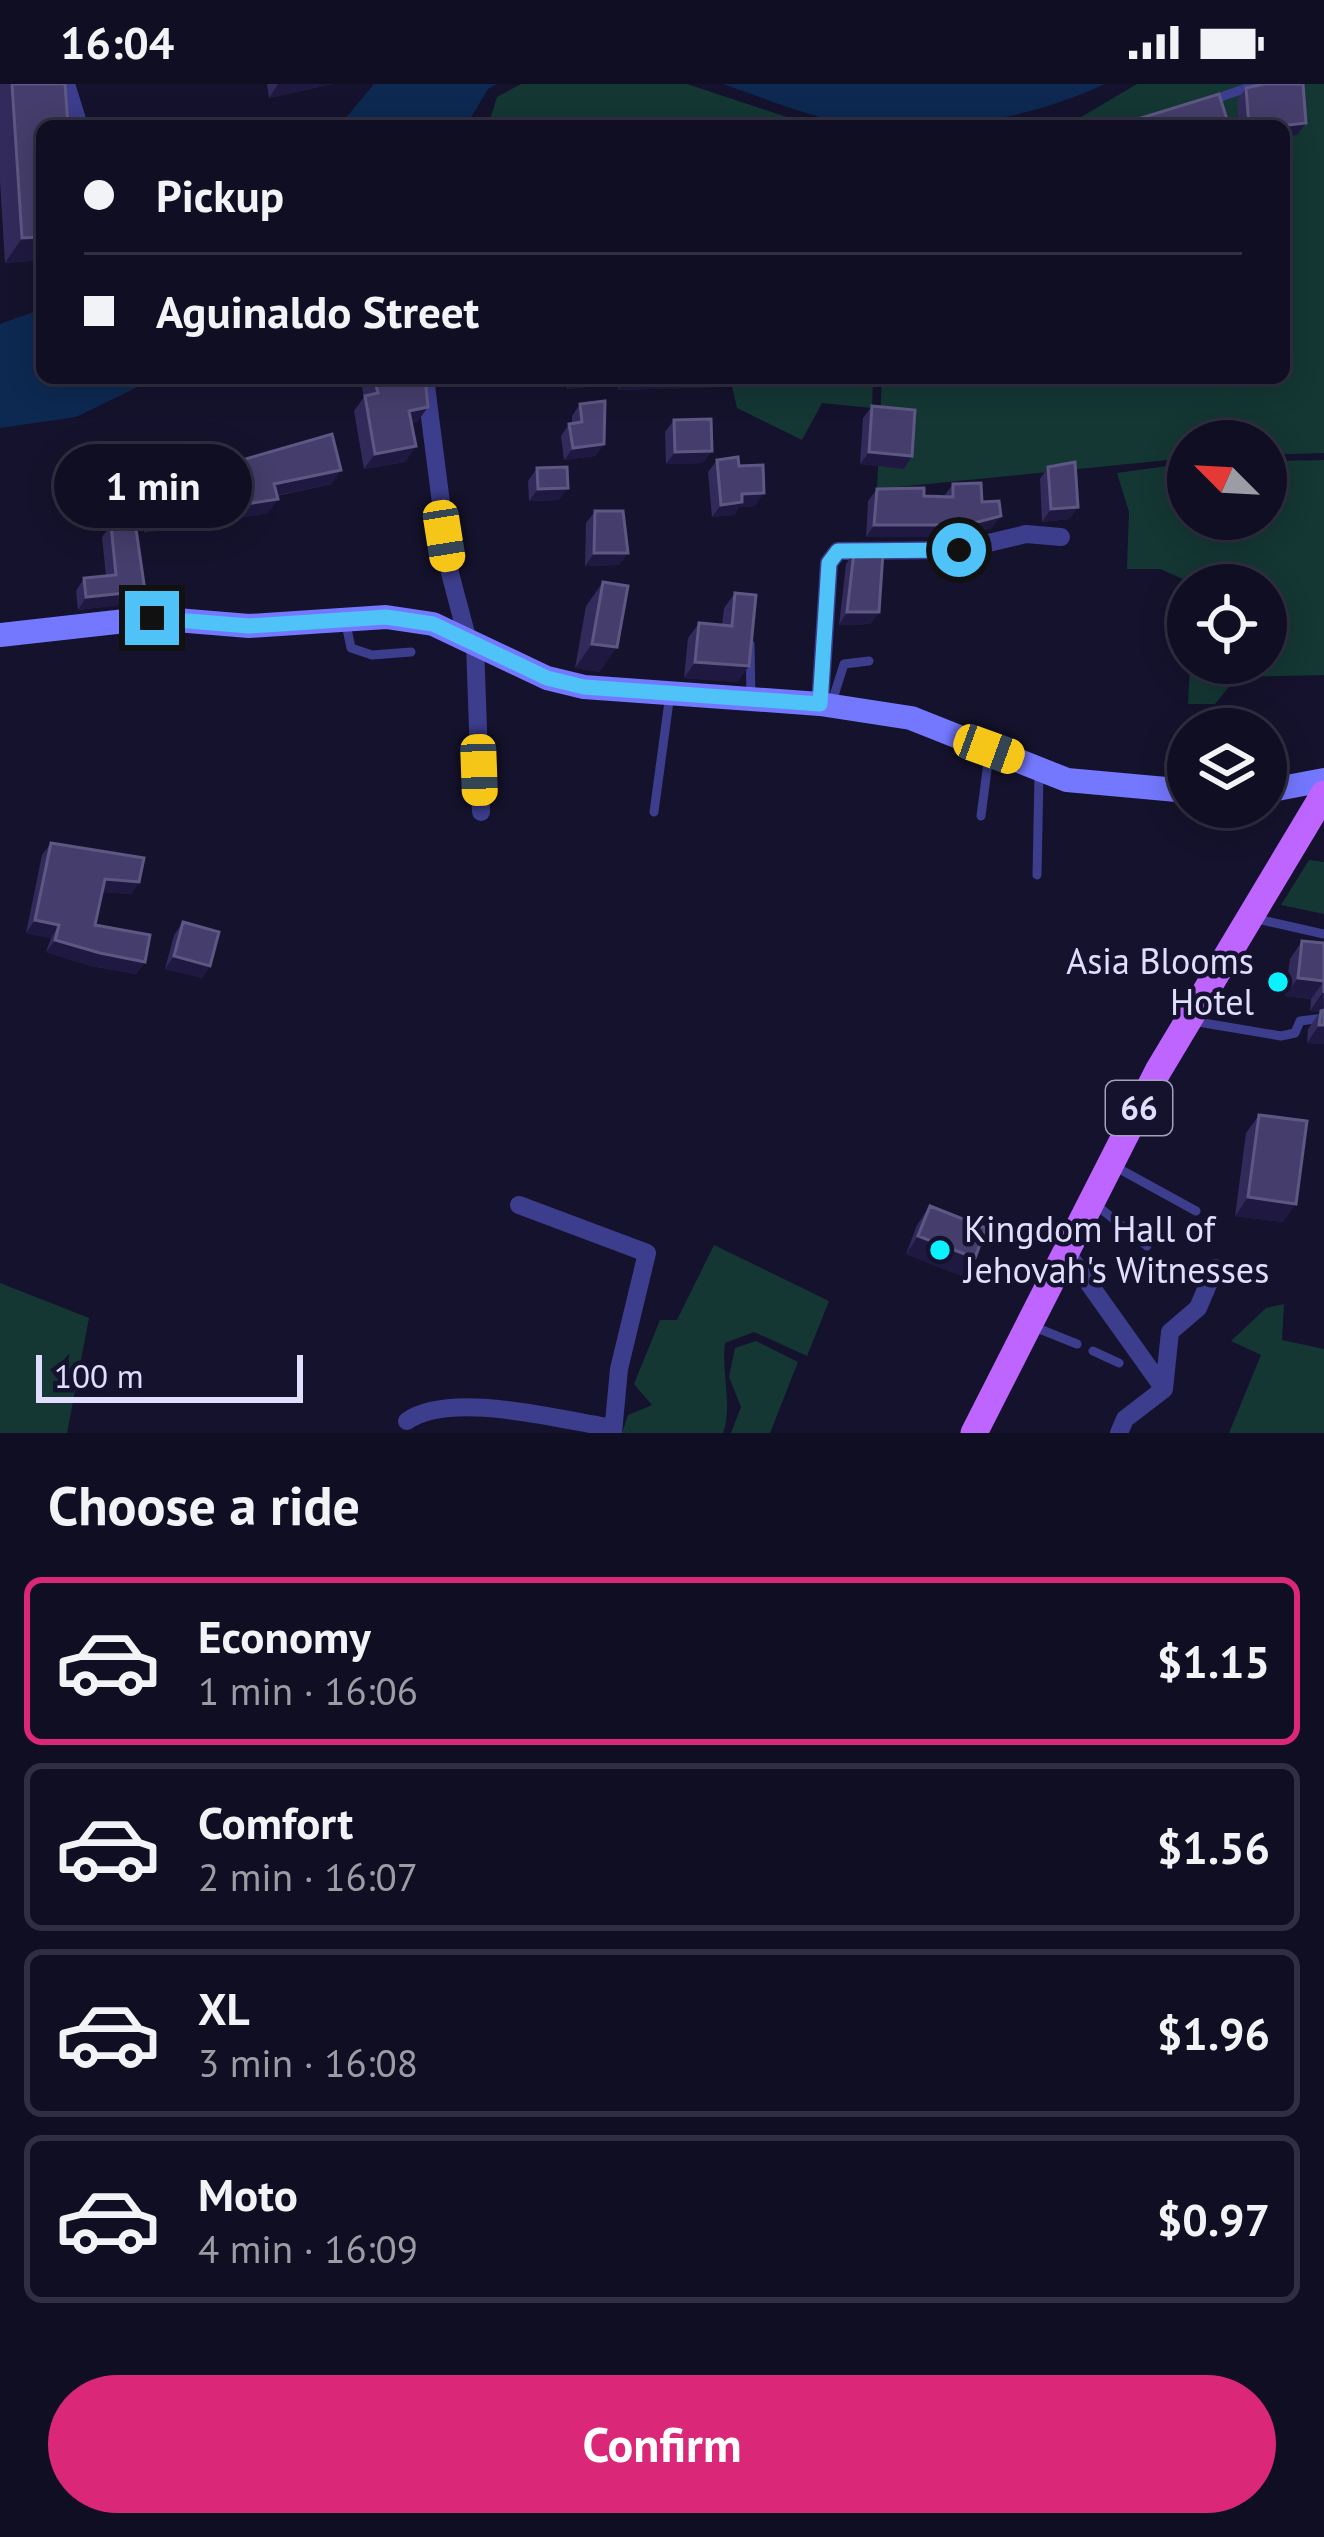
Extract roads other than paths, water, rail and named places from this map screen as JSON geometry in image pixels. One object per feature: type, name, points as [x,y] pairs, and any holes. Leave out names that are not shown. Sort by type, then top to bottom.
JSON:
[{"type":"main road","name":"66","points":[[974,1433],[1064,1250],[1187,1020],[1324,794]]},
{"type":"street","points":[[66,84],[77,120]]},
{"type":"street","points":[[426,384],[442,528],[471,643],[481,812]]},
{"type":"street","points":[[825,705],[829,563],[838,551],[959,550],[1026,534],[1061,537]]},
{"type":"street","points":[[0,635],[152,618],[249,626],[386,617],[433,624],[547,678],[911,718],[1066,780],[1167,789]]},
{"type":"street","points":[[1287,787],[1324,780]]},
{"type":"street","points":[[407,1420],[424,1409],[613,1431],[619,1369],[647,1253],[519,1204]]},
{"type":"street","points":[[1064,1250],[1164,1389]]},
{"type":"street","points":[[1119,1433],[1126,1419],[1164,1389],[1170,1332],[1198,1308],[1215,1268]]},
{"type":"lane","points":[[1198,105],[1258,84]]},
{"type":"lane","points":[[345,619],[351,647],[359,654],[411,652]]},
{"type":"lane","points":[[748,629],[751,699]]},
{"type":"lane","points":[[825,705],[844,664],[869,661]]},
{"type":"lane","points":[[654,812],[670,694]]},
{"type":"lane","points":[[981,816],[989,749]]},
{"type":"lane","points":[[1037,875],[1039,768]]},
{"type":"lane","points":[[1249,916],[1324,934]]},
{"type":"lane","points":[[1187,1020],[1281,1036],[1294,1033],[1300,1021],[1324,1018]]},
{"type":"lane","points":[[1109,1164],[1196,1211]]},
{"type":"lane","points":[[1090,1201],[1147,1246]]},
{"type":"lane","points":[[1027,1324],[1077,1344]]},
{"type":"lane","points":[[1093,1352],[1119,1363]]},
{"type":"water","points":[[374,84],[497,84],[488,89],[470,120],[344,120]]},
{"type":"water","points":[[723,84],[1105,84],[1048,106],[989,120],[831,120]]},
{"type":"water","points":[[36,311],[36,384],[144,384],[76,417],[0,428],[0,324]]},
{"type":"place","name":"Asia Blooms Hotel","points":[[1278,982]]},
{"type":"place","name":"Kingdom Hall of Jehovah's Witnesses","points":[[940,1250]]}]
